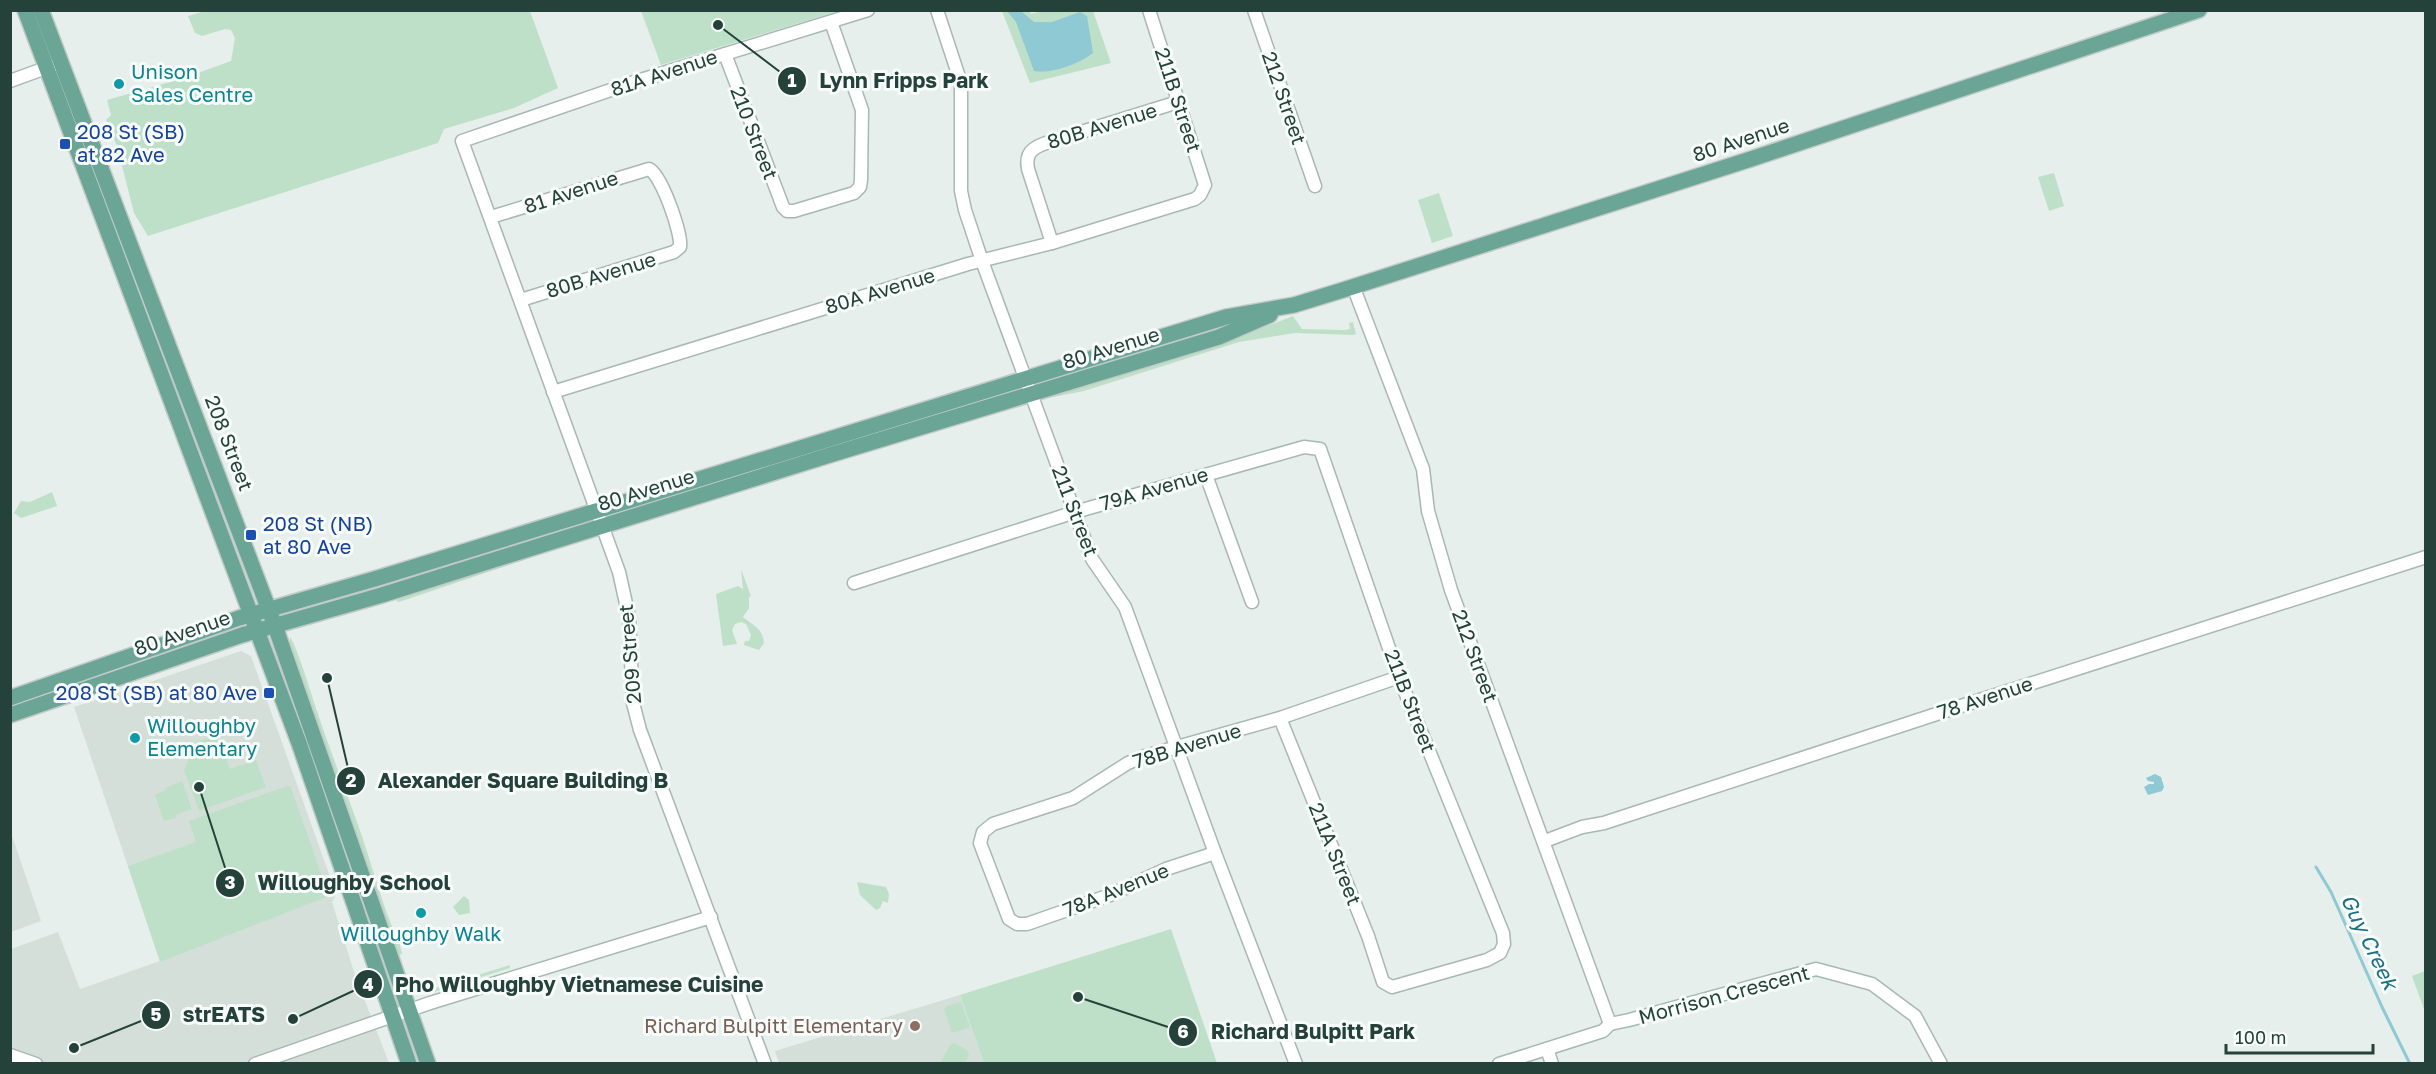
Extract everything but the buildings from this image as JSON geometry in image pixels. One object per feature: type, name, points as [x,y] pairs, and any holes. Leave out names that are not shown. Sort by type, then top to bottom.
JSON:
[{"type":"main road","name":"208 Street","points":[[25,10],[299,743],[410,1064]]},
{"type":"main road","name":"208 Street","points":[[41,10],[275,626],[428,1064]]},
{"type":"main road","name":"80 Avenue","points":[[10,715],[257,630],[382,596],[602,525],[1219,337],[1294,305],[1762,155],[2199,10]]},
{"type":"main road","name":"80 Avenue","points":[[10,698],[251,614],[1226,317],[1294,305]]},
{"type":"street","name":"81A Avenue","points":[[462,141],[634,82],[868,10]]},
{"type":"street","name":"211 Street","points":[[937,10],[961,83],[961,191],[982,261],[1092,559],[1125,607],[1215,853],[1296,1064]]},
{"type":"street","name":"211B Street","points":[[1149,10],[1203,179],[1204,189]]},
{"type":"street","name":"212 Street","points":[[1254,10],[1315,186]]},
{"type":"street","name":"210 Street","points":[[725,54],[783,207],[787,211],[794,211],[854,193],[860,187],[862,110],[831,22]]},
{"type":"street","points":[[10,81],[60,62]]},
{"type":"street","name":"80B Avenue","points":[[1052,243],[1028,169],[1028,155],[1031,150],[1041,144],[1178,102]]},
{"type":"street","name":"209 Street","points":[[462,141],[597,510],[626,596],[633,703],[640,730],[765,1064]]},
{"type":"street","name":"81 Avenue","points":[[491,217],[633,172],[652,170],[661,183],[678,229],[680,247]]},
{"type":"street","name":"80A Avenue","points":[[553,392],[982,261],[1052,243],[1195,199],[1204,189]]},
{"type":"street","name":"80B Avenue","points":[[520,300],[665,255],[680,247]]},
{"type":"street","name":"212 Street","points":[[1353,286],[1423,469],[1428,511],[1451,590],[1611,1024]]},
{"type":"street","name":"79A Avenue","points":[[854,583],[1075,512],[1305,447],[1320,449]]},
{"type":"street","name":"211B Street","points":[[1320,449],[1400,678],[1503,933],[1502,951],[1486,960],[1392,987]]},
{"type":"street","points":[[1206,475],[1252,602]]},
{"type":"street","name":"78 Avenue","points":[[1545,841],[1582,827],[1604,823],[2426,557]]},
{"type":"street","name":"78B Avenue","points":[[1017,924],[1009,920],[980,843],[983,832],[993,824],[1073,798],[1128,763],[1280,718],[1400,678]]},
{"type":"street","name":"211A Street","points":[[1280,718],[1368,936],[1383,982],[1392,987]]},
{"type":"street","name":"78A Avenue","points":[[1017,924],[1027,924],[1100,899],[1166,869],[1215,853]]},
{"type":"street","points":[[255,1064],[409,1010],[711,917]]},
{"type":"street","name":"Morrison Crescent","points":[[1499,1064],[1603,1031],[1611,1024],[1816,969],[1872,984],[1915,1016],[1941,1064]]},
{"type":"street","points":[[1546,1049],[1552,1064]]},
{"type":"street","points":[[10,1055],[36,1064]]},
{"type":"shaded area","points":[[241,651],[251,656],[333,885],[336,895],[332,902],[355,975],[389,1063],[11,1064],[11,949],[58,932],[80,989],[160,961],[74,707],[102,698],[106,700],[112,695]]},
{"type":"shaded area","points":[[10,830],[41,921],[11,932],[10,932]]},
{"type":"shaded area","name":"Richard Bulpitt Elementary","points":[[960,995],[984,1063],[779,1063],[775,1051]]},
{"type":"green space","points":[[205,11],[530,11],[558,88],[514,108],[444,129],[438,143],[148,236],[134,213],[117,146],[106,120],[111,115],[107,100],[184,78],[231,61],[235,38],[231,30],[225,29],[202,36],[195,33],[188,16]]},
{"type":"green space","points":[[641,11],[838,11],[661,65]]},
{"type":"green space","points":[[1002,11],[1030,11],[1031,14],[1042,11],[1093,11],[1111,63],[1030,83]]},
{"type":"green space","points":[[2054,173],[2064,206],[2049,211],[2038,177]]},
{"type":"green space","points":[[1439,193],[1453,236],[1432,243],[1418,200]]},
{"type":"green space","points":[[1293,316],[1302,329],[1345,330],[1350,329],[1349,323],[1353,322],[1356,334],[1295,333],[1239,342],[1084,391],[1048,398],[1056,393],[1235,339]]},
{"type":"green space","points":[[52,492],[57,506],[21,518],[14,513],[21,501],[30,502]]},
{"type":"green space","points":[[589,538],[399,602],[396,601],[401,597]]},
{"type":"green space","points":[[741,569],[751,596],[749,597],[749,608],[743,617],[762,634],[764,643],[759,650],[744,645],[745,641],[749,641],[751,635],[746,624],[741,622],[735,624],[732,630],[737,644],[723,646],[716,594],[738,586],[743,589]]},
{"type":"green space","points":[[290,637],[363,838],[402,954],[399,955],[290,646]]},
{"type":"green space","points":[[218,735],[230,769],[256,760],[266,787],[199,811],[184,770],[196,742]]},
{"type":"green space","points":[[182,781],[192,809],[175,815],[176,818],[164,821],[155,795]]},
{"type":"green space","points":[[290,785],[329,896],[160,962],[128,866],[196,842],[189,821]]},
{"type":"green space","points":[[857,882],[886,887],[889,894],[888,903],[883,901],[880,908],[876,910],[860,895]]},
{"type":"green space","points":[[464,896],[469,900],[470,913],[459,915],[453,907]]},
{"type":"green space","points":[[1171,929],[1217,1063],[984,1063],[960,995]]},
{"type":"green space","points":[[510,965],[510,968],[428,994],[426,991]]},
{"type":"green space","points":[[2425,971],[2426,1008],[2424,1009],[2412,976]]},
{"type":"green space","points":[[961,1002],[970,1027],[952,1033],[944,1009]]},
{"type":"green space","points":[[954,1043],[967,1050],[969,1056],[965,1063],[940,1063],[950,1045]]},
{"type":"water","points":[[1007,11],[1021,11],[1034,22],[1052,22],[1080,12],[1087,16],[1093,53],[1065,67],[1049,71],[1034,71],[1016,22]]},
{"type":"water","points":[[2155,774],[2161,777],[2164,787],[2162,791],[2148,795],[2144,787],[2154,782],[2146,778]]},
{"type":"waterway","name":"Guy Creek","points":[[2316,867],[2331,892],[2410,1064]]},
{"type":"place","name":"Lynn Fripps Park","points":[[718,25]]},
{"type":"place","name":"Unison Sales Centre","points":[[119,84]]},
{"type":"place","name":"208 St (SB) at 82 Ave","points":[[65,144]]},
{"type":"place","name":"208 St (NB) at 80 Ave","points":[[251,535]]},
{"type":"place","name":"Alexander Square Building B","points":[[327,678]]},
{"type":"place","name":"208 St (SB) at 80 Ave","points":[[269,693]]},
{"type":"place","name":"Willoughby Elementary","points":[[135,738]]},
{"type":"place","name":"Willoughby School","points":[[199,787]]},
{"type":"place","name":"Willoughby Walk","points":[[421,913]]},
{"type":"place","name":"Richard Bulpitt Park","points":[[1078,997]]},
{"type":"place","name":"Pho Willoughby Vietnamese Cuisine","points":[[293,1019]]},
{"type":"place","name":"Richard Bulpitt Elementary","points":[[915,1026]]},
{"type":"place","name":"strEATS","points":[[74,1048]]}]
